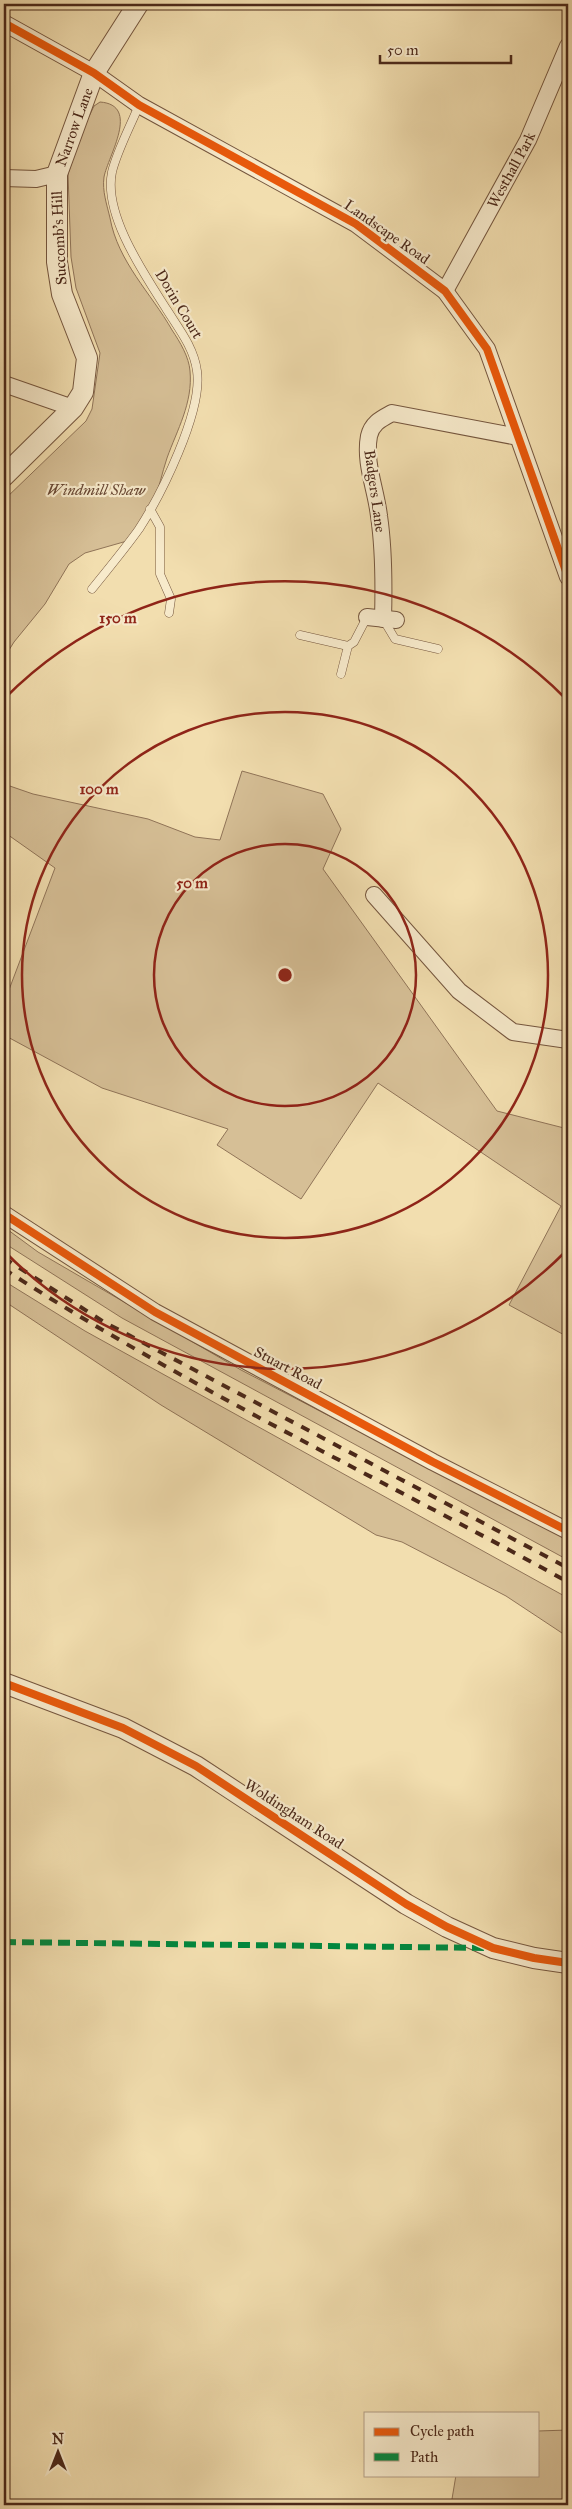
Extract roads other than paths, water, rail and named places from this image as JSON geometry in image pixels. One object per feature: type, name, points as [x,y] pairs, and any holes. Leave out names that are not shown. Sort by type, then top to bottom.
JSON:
[{"type":"street","name":"Narrow Lane","points":[[57,174],[94,73],[138,4]]},
{"type":"street","name":"Landscape Road","points":[[4,24],[94,73],[140,105],[356,224],[445,291],[487,349],[518,437],[565,557],[568,577]]},
{"type":"street","name":"Westhall Park","points":[[445,291],[528,140],[568,46]]},
{"type":"street","points":[[4,178],[36,179],[57,174]]},
{"type":"street","name":"Succomb's Hill","points":[[4,476],[73,408],[83,392],[87,358],[62,294],[57,262],[57,174]]},
{"type":"street","points":[[4,384],[73,408]]},
{"type":"street","name":"Badgers Lane","points":[[382,619],[384,567],[379,514],[368,460],[369,435],[376,421],[392,413],[518,437]]},
{"type":"street","points":[[374,895],[458,991],[513,1032],[568,1040]]},
{"type":"street","name":"Stuart Road","points":[[4,1214],[155,1312],[433,1462],[567,1529]]},
{"type":"street","name":"Woldingham Road","points":[[4,1683],[123,1728],[196,1766],[406,1904],[447,1927],[494,1948],[534,1958],[568,1963]]},
{"type":"lane","name":"Dorin Court","points":[[92,589],[139,528],[188,425],[197,400],[197,371],[190,347],[134,258],[118,222],[112,192],[112,172],[140,105]]},
{"type":"lane","points":[[150,508],[160,527],[160,574],[171,599],[169,613]]},
{"type":"lane","points":[[300,635],[339,646],[348,646],[382,619],[395,640],[438,649]]},
{"type":"lane","points":[[341,674],[348,646]]},
{"type":"railway","points":[[4,1258],[104,1322],[568,1568]]},
{"type":"railway","points":[[4,1269],[72,1312],[212,1392],[568,1582]]},
{"type":"park label","name":"Windmill Shaw","points":[[96,490]]}]
